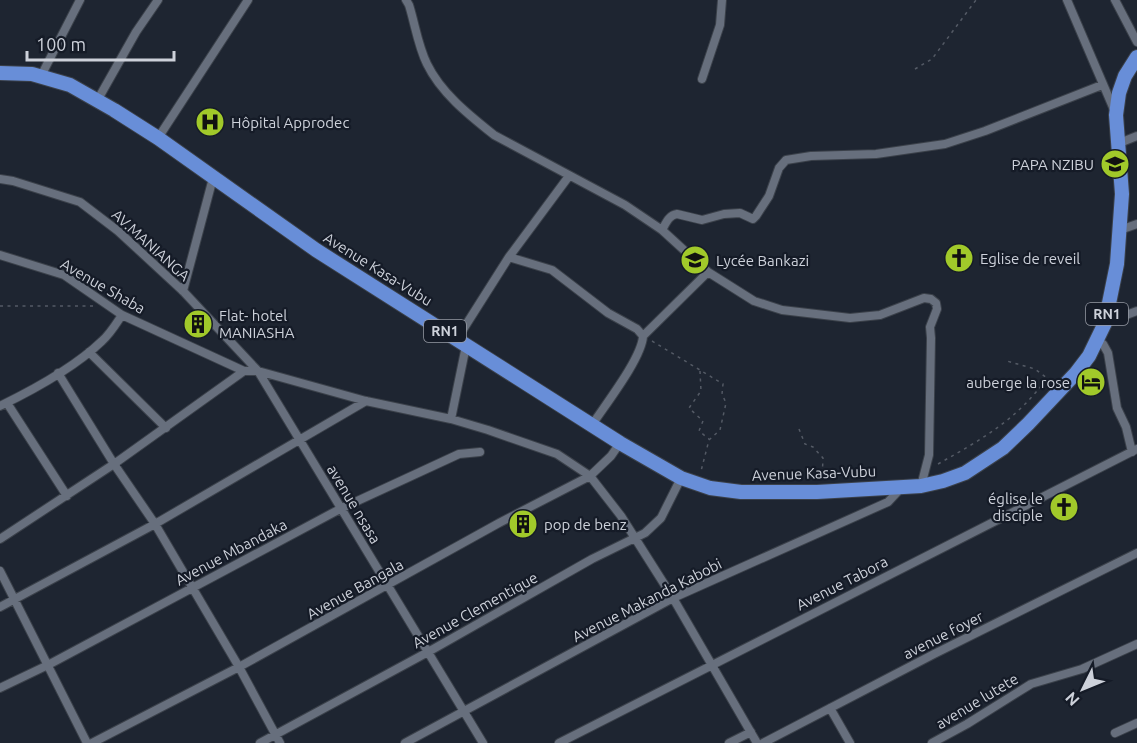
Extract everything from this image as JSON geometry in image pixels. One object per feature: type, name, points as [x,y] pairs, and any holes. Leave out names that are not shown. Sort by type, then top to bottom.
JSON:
[{"type":"highway","name":"RN1","points":[[921,486],[965,473],[1003,448],[1076,373],[1098,342],[1105,323],[1120,230],[1122,194],[1116,115],[1119,93],[1125,76],[1137,57]]},
{"type":"highway","name":"Avenue Kasa-Vubu","points":[[0,74],[41,76],[70,85],[97,100],[158,138],[316,250],[620,443],[681,478],[701,485],[741,492],[828,492],[921,486]]},
{"type":"street","points":[[41,76],[80,0]]},
{"type":"street","points":[[97,100],[136,32],[158,0]]},
{"type":"street","points":[[158,138],[248,0]]},
{"type":"street","points":[[405,0],[409,5],[426,61],[436,80],[453,99],[494,135],[625,204],[662,230],[708,272],[754,301],[782,310],[850,318],[880,315],[924,298],[936,303],[937,309],[930,327],[929,439],[926,470],[921,486]]},
{"type":"street","points":[[702,79],[720,25],[722,0]]},
{"type":"street","points":[[1067,0],[1116,115]]},
{"type":"street","points":[[1115,0],[1137,42]]},
{"type":"street","points":[[662,230],[672,214],[702,220],[735,212],[753,219],[769,196],[779,168],[786,160],[811,156],[876,154],[945,144],[985,131],[1102,85]]},
{"type":"street","points":[[1118,144],[1137,136]]},
{"type":"street","points":[[451,419],[462,343],[509,257],[569,176]]},
{"type":"street","points":[[183,291],[213,178]]},
{"type":"street","name":"AV.MANIANGA","points":[[0,179],[31,186],[80,202],[118,231],[183,291],[258,371]]},
{"type":"street","points":[[1120,230],[1137,224]]},
{"type":"street","name":"Avenue Shaba","points":[[0,255],[64,275],[122,315],[244,371],[258,371],[366,401],[451,419],[544,448],[570,461],[590,476],[621,516],[673,598],[757,743]]},
{"type":"street","points":[[509,257],[552,270],[608,313],[637,329],[643,336],[643,343],[628,372],[592,425]]},
{"type":"street","points":[[643,336],[708,272]]},
{"type":"street","points":[[1105,323],[1137,311]]},
{"type":"street","points":[[67,496],[4,405],[58,374],[89,352],[104,340],[122,315]]},
{"type":"street","points":[[1098,342],[1103,344],[1108,353],[1116,403],[1135,450]]},
{"type":"street","points":[[89,352],[166,428]]},
{"type":"street","points":[[0,539],[114,464],[244,371]]},
{"type":"street","name":"avenue nsasa","points":[[258,371],[483,743]]},
{"type":"street","points":[[58,374],[114,464],[155,524],[239,667],[280,743]]},
{"type":"street","points":[[0,607],[155,524],[366,401]]},
{"type":"street","name":"Avenue Bangala","points":[[92,743],[239,667],[590,476],[611,456],[620,443]]},
{"type":"street","name":"Avenue Tabora","points":[[559,743],[1135,450]]},
{"type":"street","name":"Avenue Mbandaka","points":[[0,688],[48,665],[340,508],[459,454],[480,452]]},
{"type":"street","name":"Avenue Clementique","points":[[260,743],[428,652],[592,559],[634,539],[654,526],[661,518],[681,478]]},
{"type":"street","name":"Avenue Makanda Kabobi","points":[[405,743],[673,598],[888,502],[903,486]]},
{"type":"street","name":"avenue foyer","points":[[763,743],[1136,556]]},
{"type":"street","points":[[0,572],[87,743]]},
{"type":"street","name":"avenue lutete","points":[[936,742],[1031,684],[1082,669],[1137,644]]},
{"type":"street","points":[[830,708],[850,743]]},
{"type":"street","points":[[1115,733],[1137,723]]},
{"type":"street","points":[[729,743],[751,732]]},
{"type":"path","points":[[915,69],[932,59],[976,0]]},
{"type":"path","points":[[0,306],[91,306],[102,309]]},
{"type":"path","points":[[643,336],[723,384],[722,394],[726,403],[720,430],[710,440],[701,467],[701,485]]},
{"type":"path","points":[[926,470],[990,435],[1017,414],[1047,378],[1035,369],[1007,362]]},
{"type":"path","points":[[700,370],[701,391],[689,408],[703,421],[699,431],[710,440]]},
{"type":"path","points":[[798,429],[805,444],[813,447],[823,458],[822,479],[828,492]]},
{"type":"place","name":"Hôpital Approdec","points":[[210,122]]},
{"type":"place","name":"PAPA NZIBU","points":[[1115,164]]},
{"type":"place","name":"Eglise de reveil","points":[[959,258]]},
{"type":"place","name":"Lycée Bankazi","points":[[695,260]]},
{"type":"place","name":"Flat- hotel MANIASHA","points":[[198,324]]},
{"type":"place","name":"auberge la rose","points":[[1091,382]]},
{"type":"place","name":"église le disciple","points":[[1064,507]]},
{"type":"place","name":"pop de benz","points":[[523,524]]}]
